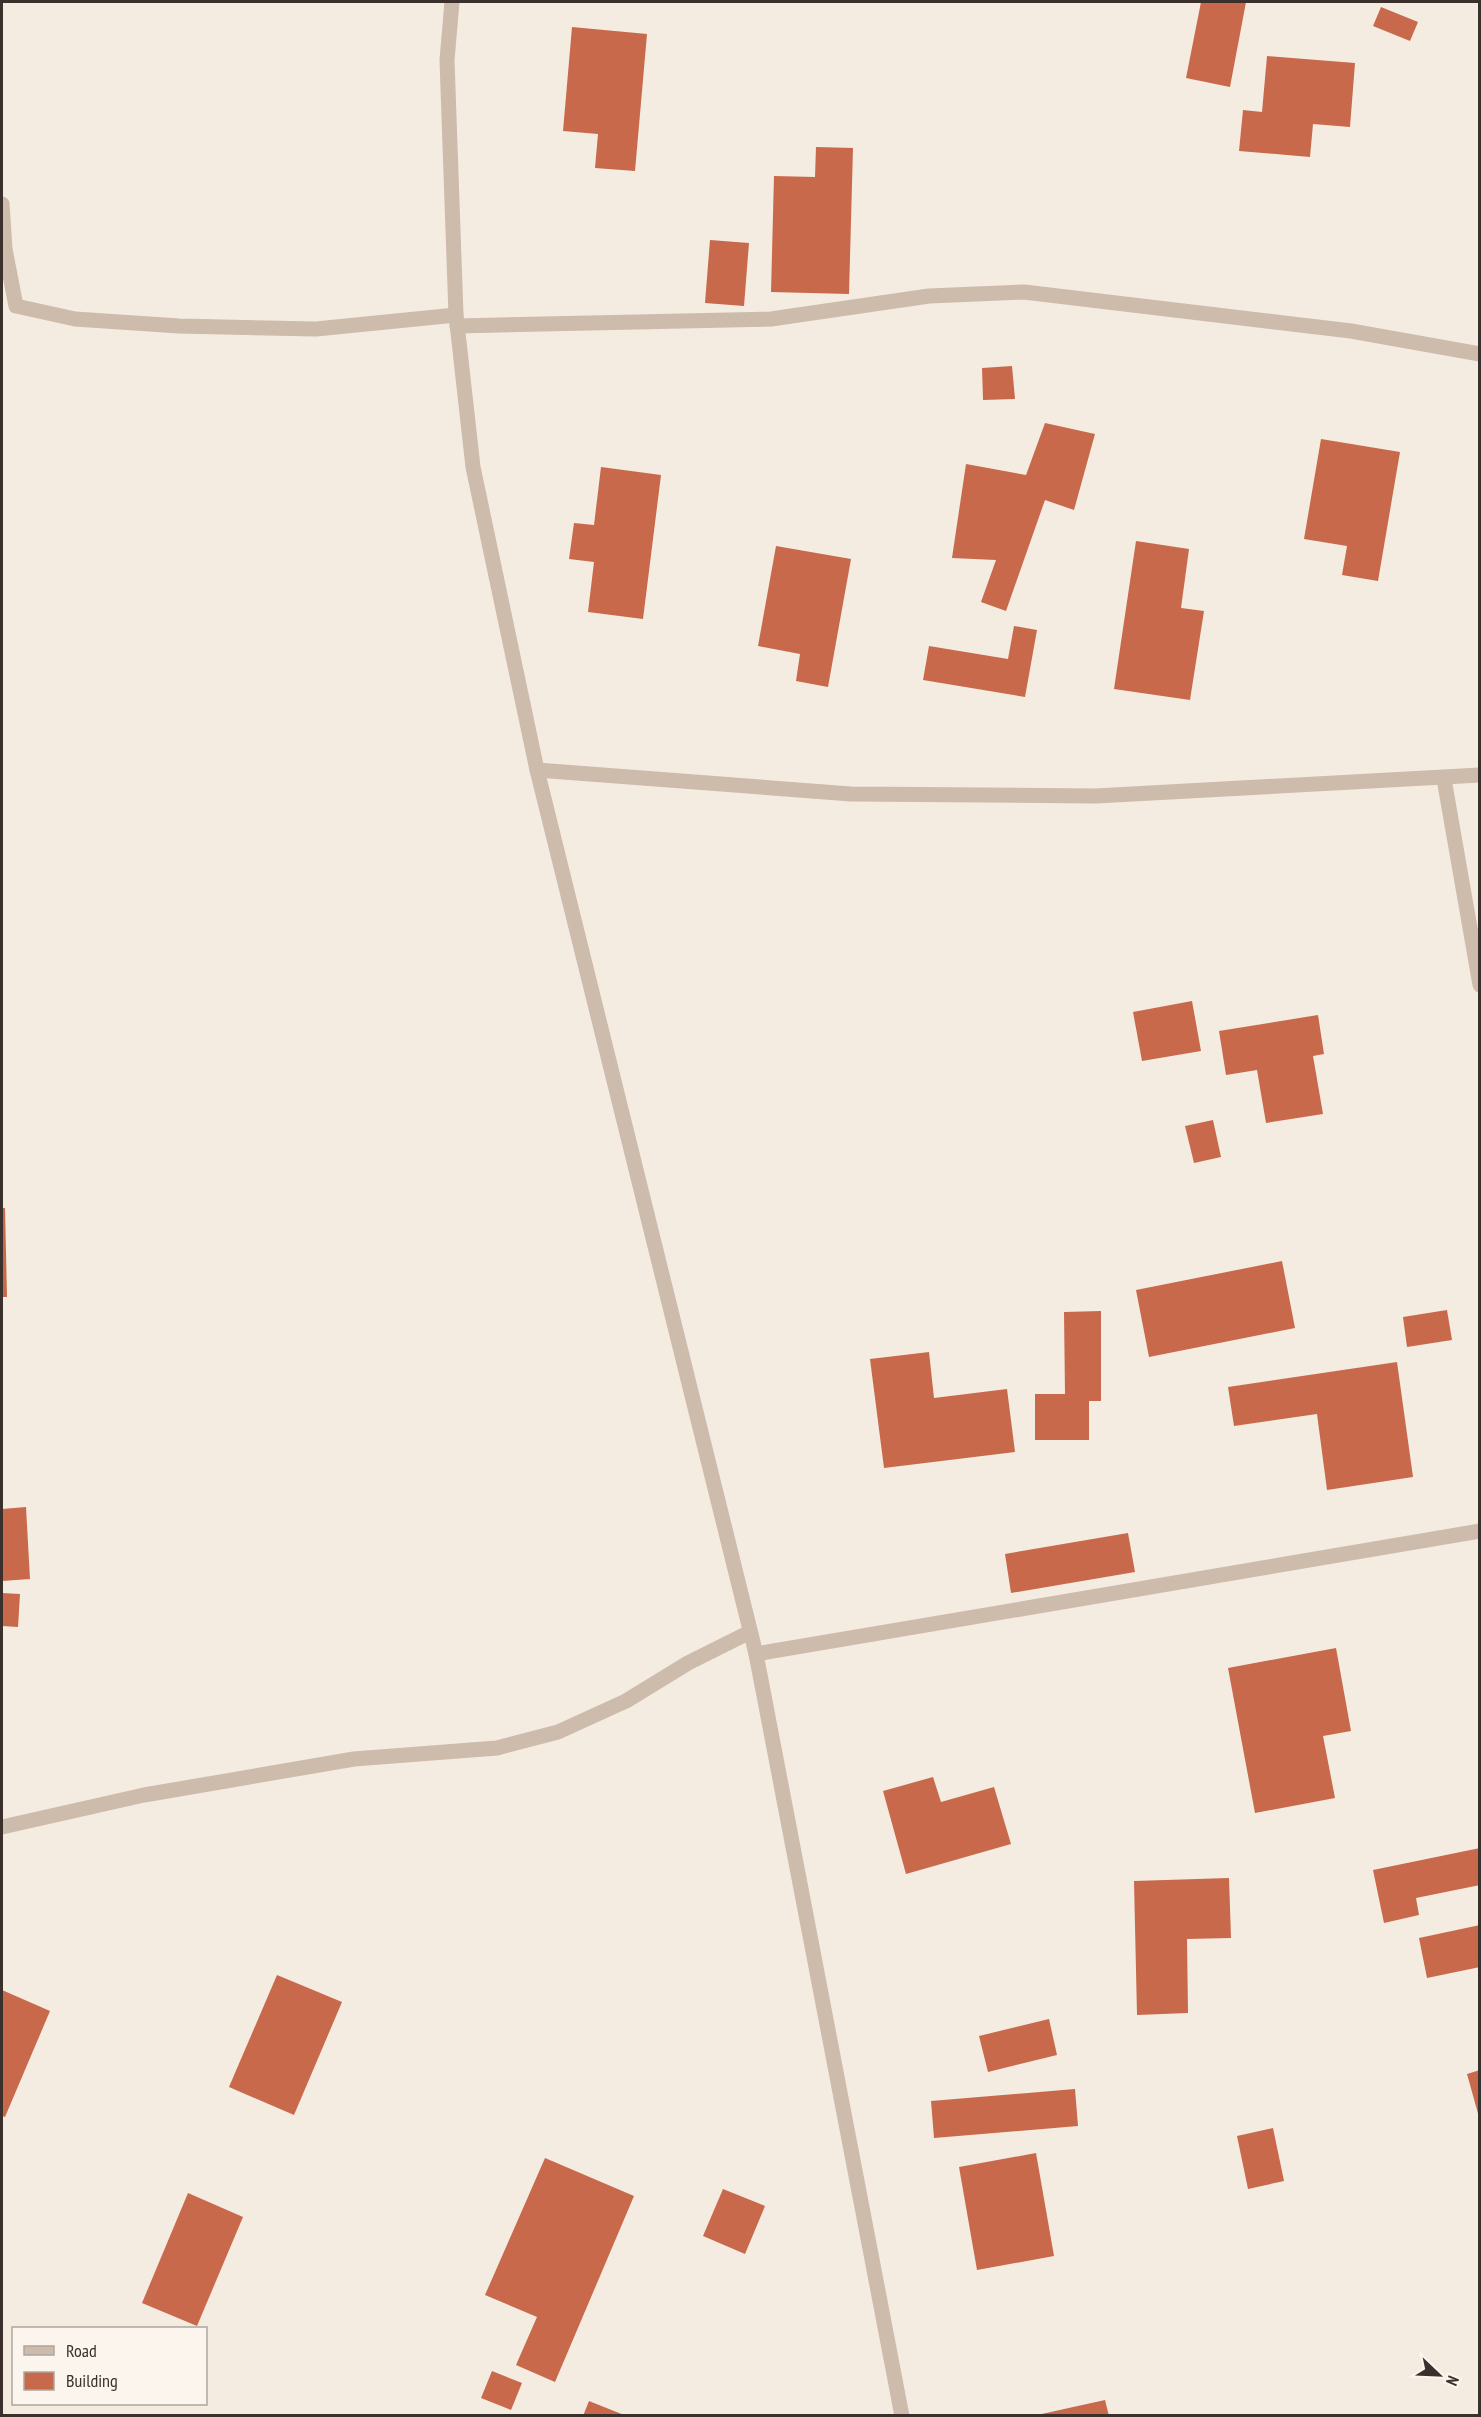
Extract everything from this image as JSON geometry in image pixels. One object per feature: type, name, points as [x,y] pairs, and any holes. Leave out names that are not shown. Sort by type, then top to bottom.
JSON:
[{"type":"street","points":[[452,2],[447,60],[456,320],[473,467],[537,770],[756,1654],[902,2415]]},
{"type":"street","points":[[2,204],[9,305],[75,319],[179,326],[316,328],[456,320],[771,319],[929,296],[1024,292],[1351,331],[1479,354]]},
{"type":"street","points":[[537,770],[874,794],[1096,796],[1444,779],[1479,775]]},
{"type":"street","points":[[1444,779],[1479,985]]},
{"type":"street","points":[[756,1654],[1479,1531]]},
{"type":"street","points":[[2,1827],[144,1795],[354,1759],[497,1748],[558,1732],[626,1701],[688,1663],[750,1632]]},
{"type":"building","points":[[1201,2],[1246,2],[1230,87],[1186,78]]},
{"type":"building","points":[[1381,7],[1418,22],[1410,41],[1373,26]]},
{"type":"building","points":[[572,27],[647,34],[635,171],[595,168],[598,134],[563,131]]},
{"type":"building","points":[[1267,56],[1355,63],[1350,127],[1313,124],[1310,157],[1239,151],[1243,110],[1262,112]]},
{"type":"building","points":[[816,147],[853,148],[849,294],[771,292],[774,176],[815,177]]},
{"type":"building","points":[[710,240],[749,243],[744,306],[705,303]]},
{"type":"building","points":[[1012,366],[1015,399],[983,400],[982,368]]},
{"type":"building","points":[[1045,423],[1095,434],[1074,510],[1045,500],[1006,611],[981,602],[996,560],[952,558],[966,464],[1026,475]]},
{"type":"building","points":[[1321,439],[1400,452],[1378,581],[1342,575],[1347,546],[1304,539]]},
{"type":"building","points":[[601,467],[661,475],[643,619],[588,612],[594,562],[569,559],[574,523],[594,525]]},
{"type":"building","points":[[1136,541],[1189,549],[1181,608],[1204,611],[1190,700],[1114,689]]},
{"type":"building","points":[[776,546],[851,559],[828,687],[796,681],[800,654],[758,646]]},
{"type":"building","points":[[1014,626],[1037,630],[1025,697],[923,680],[929,646],[1008,659]]},
{"type":"building","points":[[1192,1001],[1201,1051],[1142,1061],[1133,1012]]},
{"type":"building","points":[[1318,1015],[1324,1054],[1313,1056],[1323,1114],[1266,1123],[1257,1070],[1226,1075],[1219,1031]]},
{"type":"building","points":[[1213,1120],[1221,1157],[1194,1163],[1185,1126]]},
{"type":"building","points":[[2,1208],[5,1208],[7,1297],[2,1297]]},
{"type":"building","points":[[1282,1261],[1295,1328],[1149,1357],[1136,1290]]},
{"type":"building","points":[[1447,1310],[1452,1340],[1407,1347],[1403,1317]]},
{"type":"building","points":[[1101,1311],[1101,1401],[1089,1401],[1089,1440],[1035,1440],[1035,1394],[1065,1394],[1064,1312]]},
{"type":"building","points":[[929,1352],[934,1398],[1007,1389],[1015,1452],[884,1468],[870,1359]]},
{"type":"building","points":[[1397,1362],[1413,1477],[1327,1490],[1317,1414],[1234,1426],[1228,1387]]},
{"type":"building","points":[[26,1507],[30,1579],[2,1581],[2,1509]]},
{"type":"building","points":[[1128,1533],[1135,1572],[1011,1593],[1005,1554]]},
{"type":"building","points":[[2,1593],[20,1594],[18,1627],[2,1626]]},
{"type":"building","points":[[1336,1648],[1351,1731],[1323,1736],[1335,1798],[1255,1813],[1228,1668]]},
{"type":"building","points":[[933,1777],[941,1802],[994,1787],[1011,1844],[906,1874],[883,1791]]},
{"type":"building","points":[[1480,1848],[1480,1885],[1416,1898],[1419,1915],[1384,1923],[1373,1870]]},
{"type":"building","points":[[1229,1878],[1231,1938],[1187,1939],[1188,2013],[1137,2015],[1134,1881]]},
{"type":"building","points":[[1480,1925],[1480,1967],[1427,1978],[1419,1938]]},
{"type":"building","points":[[277,1975],[342,2002],[294,2115],[229,2087]]},
{"type":"building","points":[[2,1990],[50,2011],[5,2117],[2,2116]]},
{"type":"building","points":[[1049,2019],[1057,2055],[988,2072],[979,2036]]},
{"type":"building","points":[[1480,2070],[1480,2117],[1479,2117],[1467,2074]]},
{"type":"building","points":[[1075,2089],[1078,2126],[934,2138],[931,2101]]},
{"type":"building","points":[[1273,2128],[1284,2181],[1248,2189],[1237,2136]]},
{"type":"building","points":[[1036,2153],[1054,2256],[977,2270],[959,2167]]},
{"type":"building","points":[[545,2158],[634,2196],[555,2382],[516,2365],[537,2317],[485,2295]]},
{"type":"building","points":[[723,2189],[765,2206],[745,2254],[703,2236]]},
{"type":"building","points":[[188,2193],[243,2217],[197,2326],[142,2303]]},
{"type":"building","points":[[492,2371],[522,2383],[511,2410],[481,2398]]},
{"type":"building","points":[[1105,2400],[1109,2416],[1037,2416],[1037,2415]]},
{"type":"building","points":[[589,2401],[624,2415],[624,2416],[583,2416]]}]
